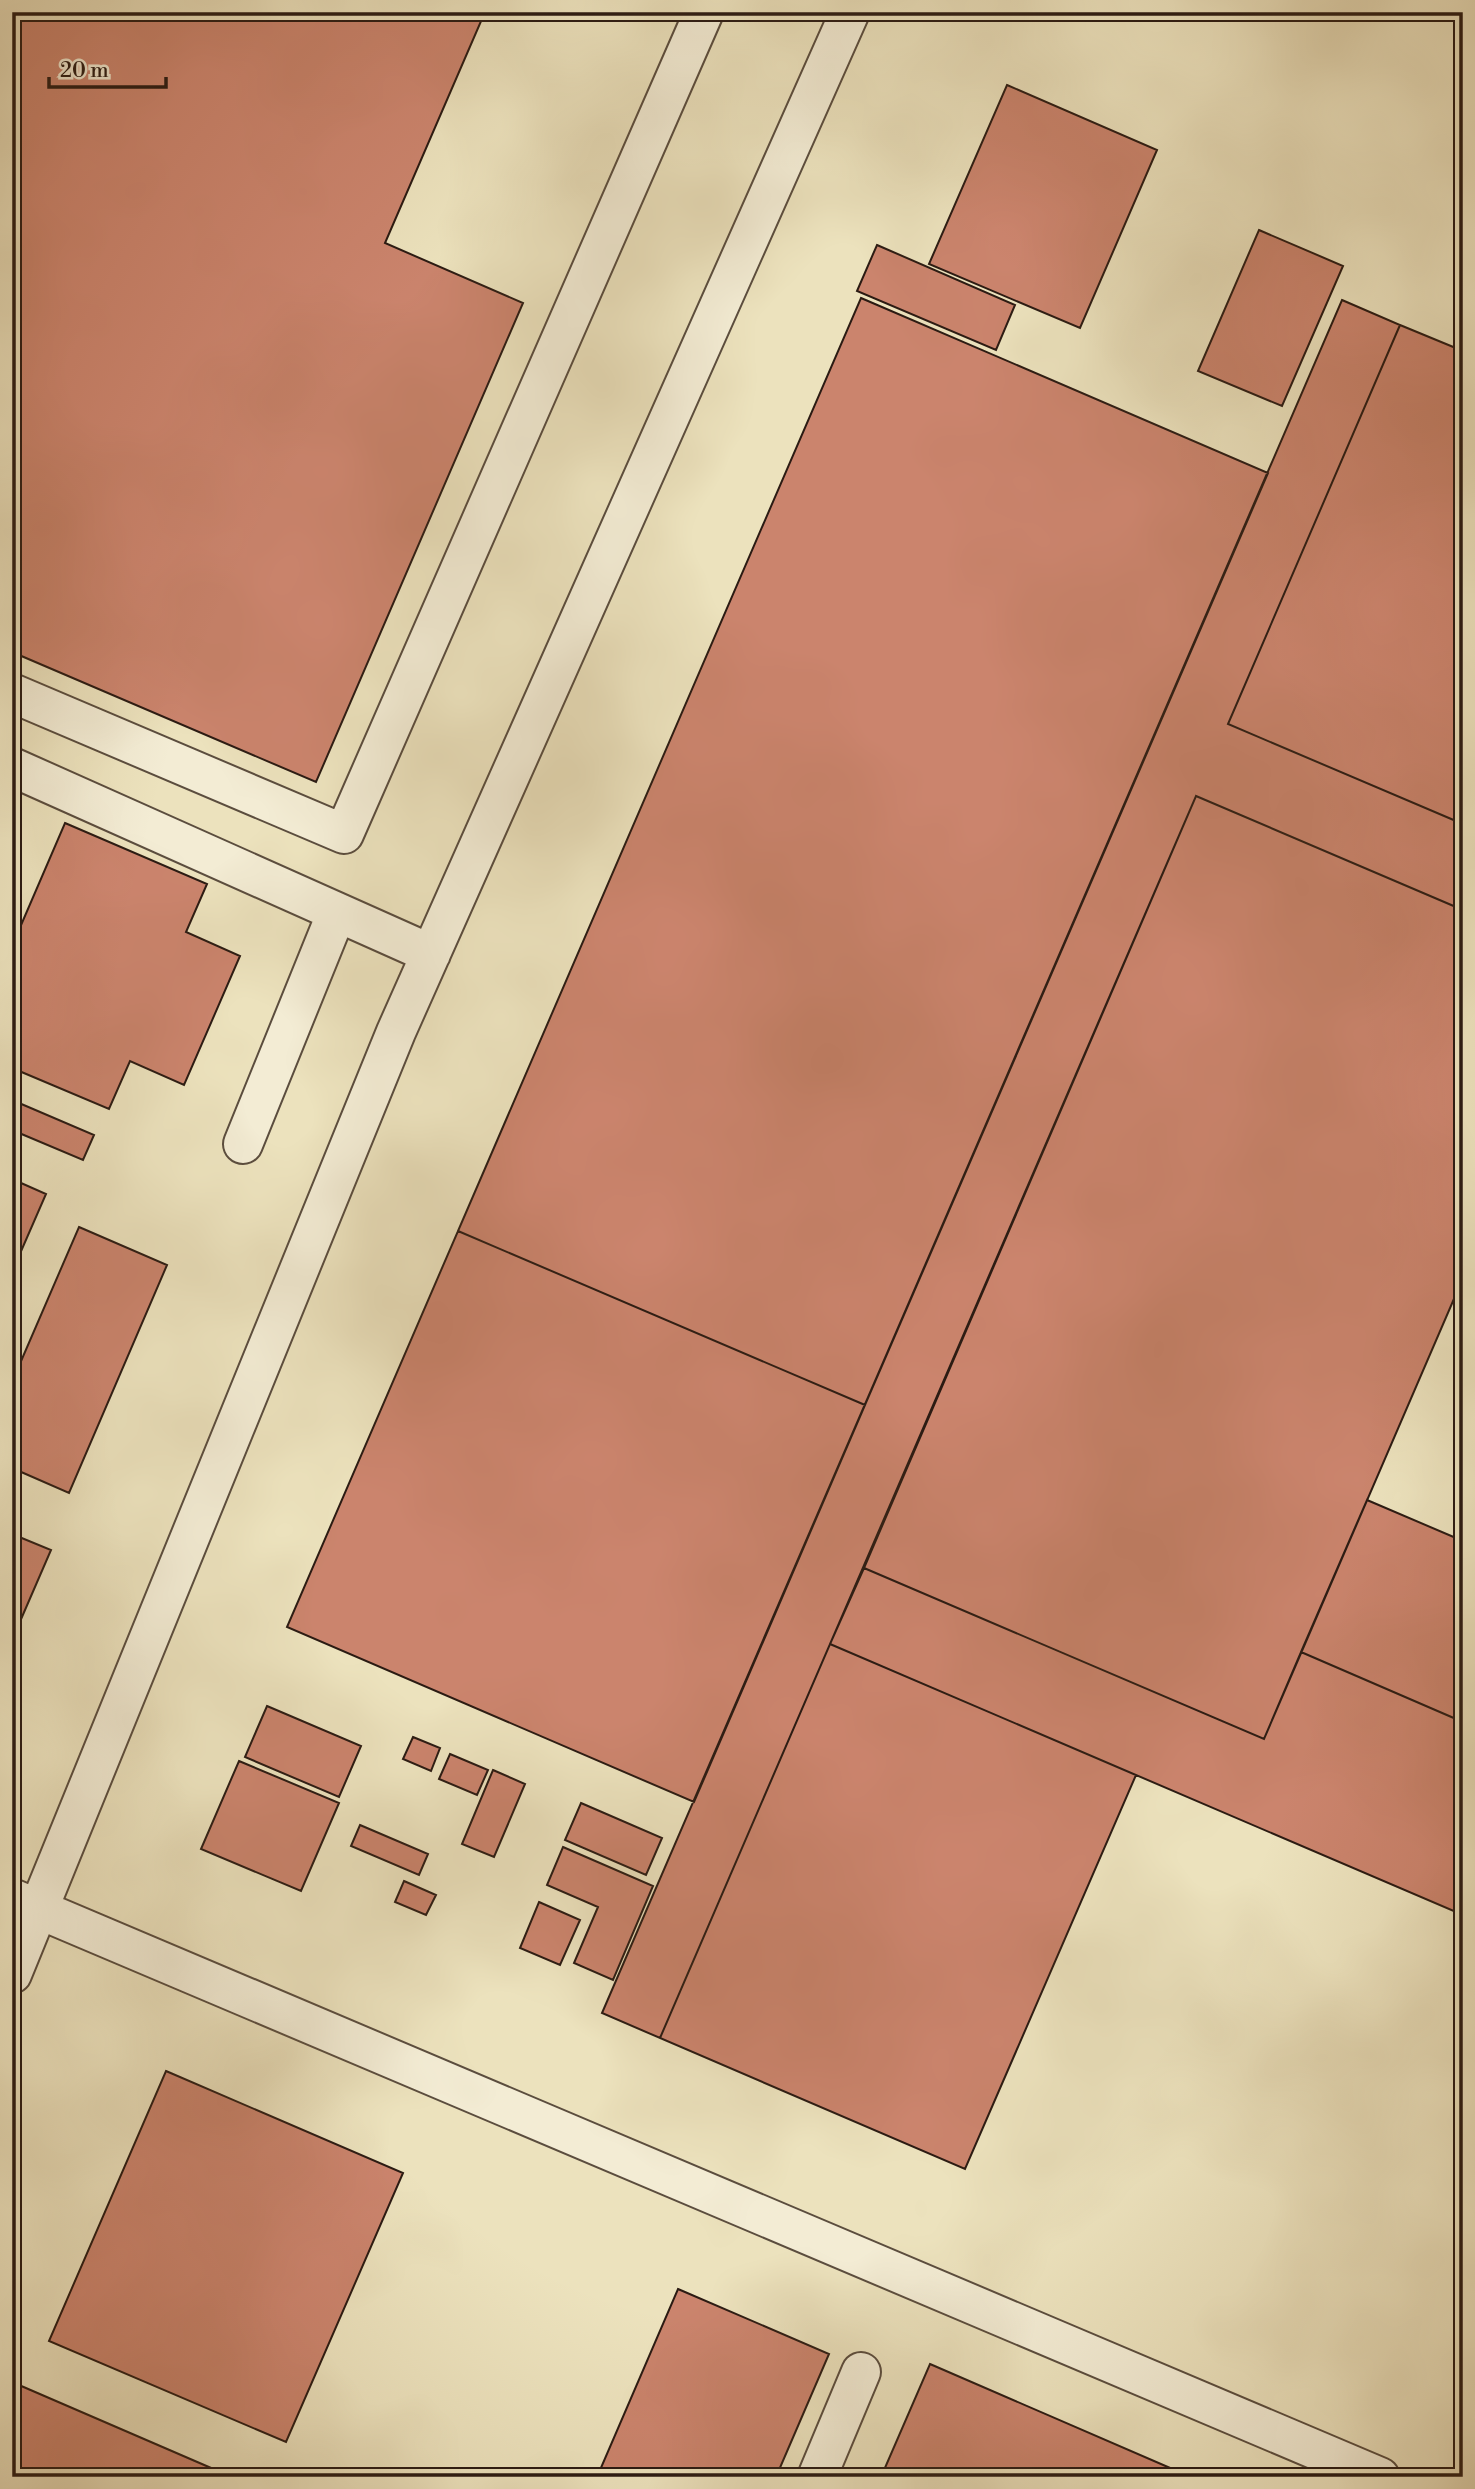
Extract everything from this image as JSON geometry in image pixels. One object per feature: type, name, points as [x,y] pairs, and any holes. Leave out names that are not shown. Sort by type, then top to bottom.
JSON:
[{"type":"street","points":[[12,693],[344,834],[704,12]]},
{"type":"street","points":[[12,1974],[26,1903],[396,1032],[850,12]]},
{"type":"street","points":[[12,767],[431,954]]},
{"type":"street","points":[[243,1144],[337,912]]},
{"type":"street","points":[[26,1903],[1380,2477]]},
{"type":"street","points":[[817,2477],[862,2372]]},
{"type":"building","points":[[12,12],[485,12],[385,243],[523,303],[316,782],[12,652]]},
{"type":"building","points":[[1007,85],[1157,150],[1080,328],[929,264]]},
{"type":"building","points":[[1259,230],[1343,266],[1282,406],[1198,371]]},
{"type":"building","points":[[877,245],[1015,305],[996,350],[857,291]]},
{"type":"building","points":[[861,298],[1268,473],[865,1405],[458,1231]]},
{"type":"building","points":[[1342,300],[1400,325],[1228,724],[1463,824],[1463,910],[1196,796],[660,2038],[602,2013]]},
{"type":"building","points":[[1400,325],[1463,351],[1463,824],[1228,724]]},
{"type":"building","points":[[1196,796],[1463,910],[1463,1278],[1264,1739],[864,1568]]},
{"type":"building","points":[[65,823],[207,884],[186,932],[240,956],[184,1085],[130,1061],[109,1109],[12,1068],[12,946]]},
{"type":"building","points":[[12,1100],[94,1135],[83,1160],[12,1130]]},
{"type":"building","points":[[12,1179],[46,1194],[12,1272]]},
{"type":"building","points":[[79,1227],[167,1265],[69,1493],[12,1468],[12,1382]]},
{"type":"building","points":[[458,1231],[865,1405],[694,1802],[287,1627]]},
{"type":"building","points":[[1367,1500],[1463,1541],[1463,1722],[1301,1652]]},
{"type":"building","points":[[12,1534],[51,1550],[12,1640]]},
{"type":"building","points":[[864,1568],[1264,1739],[1301,1652],[1463,1722],[1463,1915],[830,1644]]},
{"type":"building","points":[[830,1644],[1136,1775],[965,2169],[660,2038]]},
{"type":"building","points":[[267,1706],[361,1746],[339,1797],[245,1757]]},
{"type":"building","points":[[413,1737],[440,1748],[431,1771],[403,1759]]},
{"type":"building","points":[[450,1754],[488,1770],[477,1795],[439,1779]]},
{"type":"building","points":[[239,1761],[339,1803],[301,1891],[201,1849]]},
{"type":"building","points":[[493,1770],[525,1784],[494,1857],[462,1844]]},
{"type":"building","points":[[581,1803],[662,1838],[646,1875],[565,1840]]},
{"type":"building","points":[[360,1825],[428,1854],[419,1875],[351,1846]]},
{"type":"building","points":[[563,1847],[653,1886],[613,1980],[574,1963],[598,1907],[547,1885]]},
{"type":"building","points":[[404,1881],[436,1895],[426,1915],[395,1902]]},
{"type":"building","points":[[539,1902],[580,1920],[560,1965],[520,1948]]},
{"type":"building","points":[[166,2071],[403,2173],[286,2442],[49,2341]]},
{"type":"building","points":[[678,2289],[829,2354],[776,2477],[597,2477]]},
{"type":"building","points":[[930,2364],[1191,2477],[881,2477]]},
{"type":"building","points":[[12,2382],[232,2477],[12,2477]]}]
